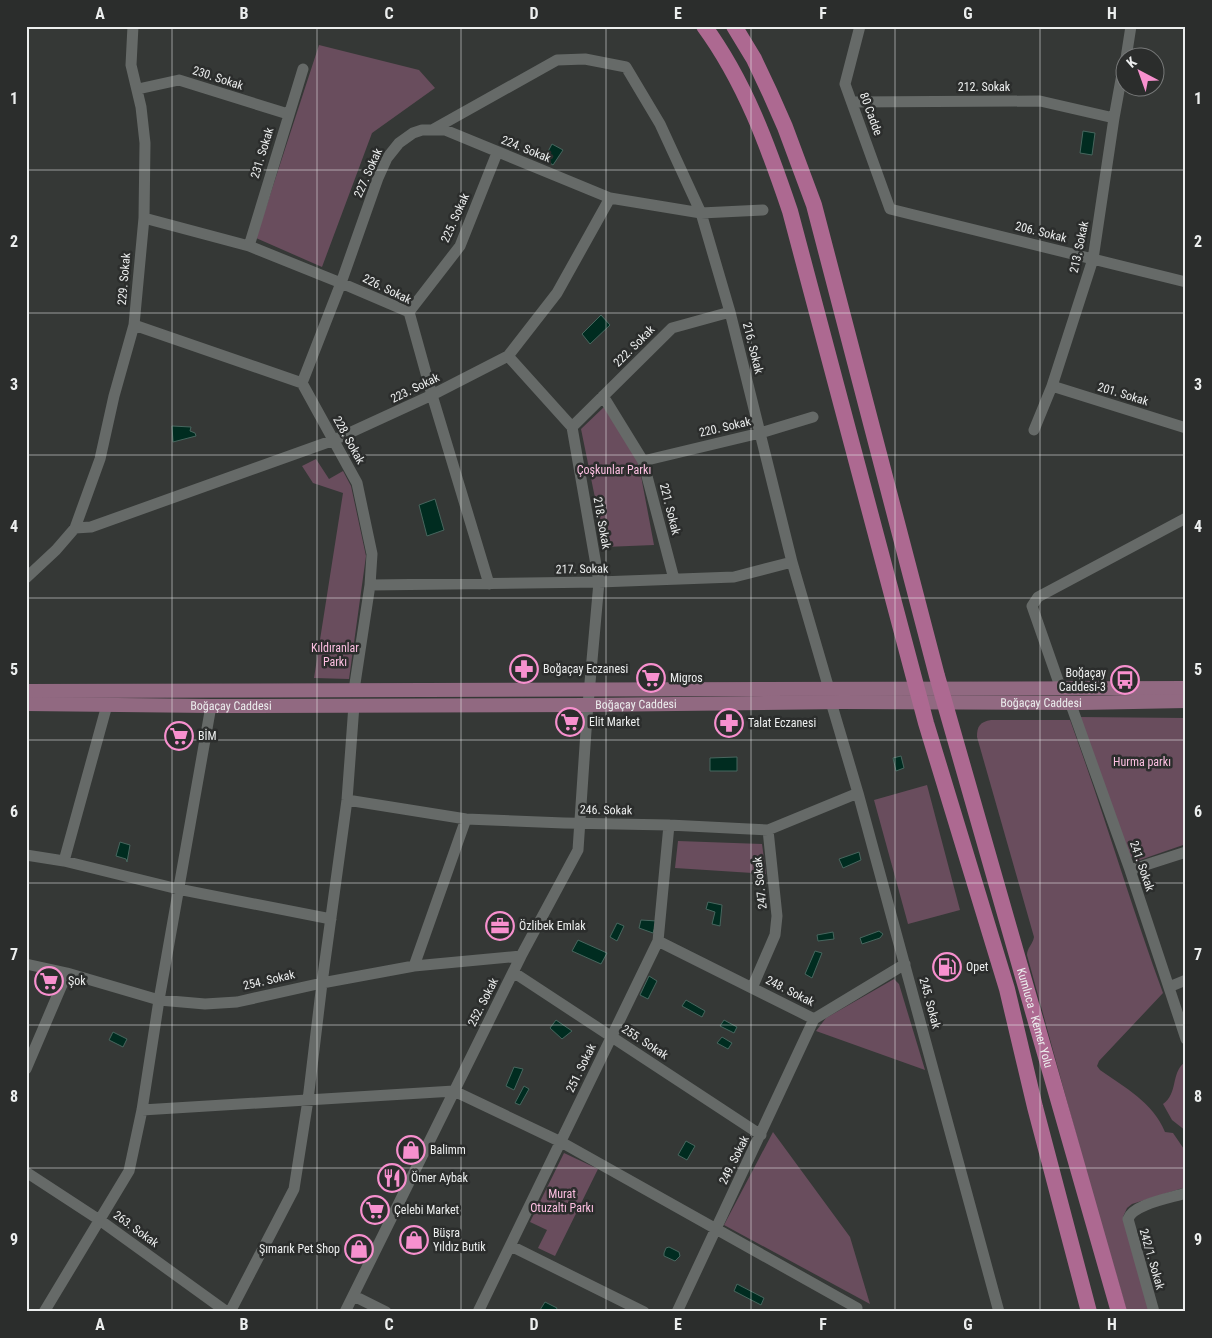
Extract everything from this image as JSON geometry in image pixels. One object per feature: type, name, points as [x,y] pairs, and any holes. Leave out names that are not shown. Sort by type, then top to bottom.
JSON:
[{"type":"highway","name":"Kumluca - Kemer Yolu","points":[[704,26],[715,41],[745,94],[770,150],[790,210],[926,723],[1007,989],[1037,1116],[1089,1312]]},
{"type":"highway","name":"Kumluca - Kemer Yolu","points":[[734,26],[770,92],[814,205],[950,724],[1119,1312]]},
{"type":"main road","name":"Boğaçay Caddesi","points":[[26,704],[107,706],[588,705],[830,695],[1186,688]]},
{"type":"main road","name":"Boğaçay Caddesi","points":[[26,691],[590,690],[1070,702],[1186,702]]},
{"type":"street","name":"229. Sokak","points":[[75,528],[100,459],[114,396],[134,325],[144,218],[145,143],[138,89],[131,65],[133,26]]},
{"type":"street","name":"80 Cadde","points":[[860,26],[845,84],[890,209]]},
{"type":"street","points":[[1128,48],[1132,26]]},
{"type":"street","name":"227. Sokak","points":[[302,383],[341,283],[378,178],[387,158],[398,143],[413,133],[422,130],[432,130],[557,60],[585,59]]},
{"type":"street","name":"216. Sokak","points":[[585,59],[626,67],[660,124],[701,213],[730,312],[792,562],[830,695]]},
{"type":"street","name":"231. Sokak","points":[[249,246],[303,69]]},
{"type":"street","name":"230. Sokak","points":[[138,89],[179,80],[288,114]]},
{"type":"street","name":"213. Sokak","points":[[1034,430],[1052,386],[1093,259],[1118,98]]},
{"type":"street","name":"212. Sokak","points":[[852,102],[1040,100],[1114,118]]},
{"type":"street","name":"224. Sokak","points":[[432,130],[445,130],[610,198]]},
{"type":"street","name":"225. Sokak","points":[[409,312],[460,246],[497,153]]},
{"type":"street","points":[[610,198],[701,213],[763,210]]},
{"type":"street","name":"223. Sokak","points":[[75,528],[91,528],[334,440],[432,395],[508,356],[556,293],[610,198]]},
{"type":"street","name":"206. Sokak","points":[[890,209],[1186,282]]},
{"type":"street","name":"226. Sokak","points":[[144,218],[249,246],[409,312],[489,584]]},
{"type":"street","name":"222. Sokak","points":[[572,427],[672,328],[730,312]]},
{"type":"street","points":[[134,325],[302,383]]},
{"type":"street","points":[[508,356],[572,427]]},
{"type":"street","name":"228. Sokak","points":[[302,383],[357,483],[372,554],[370,585],[354,690]]},
{"type":"street","name":"201. Sokak","points":[[1052,386],[1186,428]]},
{"type":"street","name":"221. Sokak","points":[[603,396],[643,461],[674,579]]},
{"type":"street","name":"220. Sokak","points":[[643,461],[760,433],[813,417]]},
{"type":"street","name":"218. Sokak","points":[[572,427],[599,582],[590,690]]},
{"type":"street","points":[[1061,689],[1032,606],[1038,597],[1186,518]]},
{"type":"street","points":[[26,578],[56,550],[75,528]]},
{"type":"street","name":"217. Sokak","points":[[370,585],[599,582],[734,577],[792,562]]},
{"type":"street","name":"252. Sokak","points":[[345,1312],[521,956],[578,850],[590,690]]},
{"type":"street","name":"245. Sokak","points":[[830,695],[999,1312]]},
{"type":"street","name":"241. Sokak","points":[[1070,702],[1130,870],[1186,1039]]},
{"type":"street","points":[[229,1312],[294,1189],[308,1100],[347,800],[354,705]]},
{"type":"street","points":[[64,861],[107,706]]},
{"type":"street","points":[[44,1312],[129,1172],[142,1110],[159,1000],[211,706]]},
{"type":"street","name":"246. Sokak","points":[[347,800],[466,819],[768,830],[858,793]]},
{"type":"street","points":[[414,966],[466,819]]},
{"type":"street","name":"251. Sokak","points":[[478,1312],[658,941],[669,825]]},
{"type":"street","name":"247. Sokak","points":[[752,988],[774,935],[777,916],[768,830]]},
{"type":"street","points":[[1130,870],[1186,852]]},
{"type":"street","points":[[26,854],[64,861],[178,889],[331,919]]},
{"type":"street","name":"248. Sokak","points":[[658,941],[814,1019],[905,964]]},
{"type":"street","name":"254. Sokak","points":[[26,964],[67,973],[159,1000],[205,1004],[237,1002],[322,983],[414,966],[521,956]]},
{"type":"street","name":"255. Sokak","points":[[513,972],[761,1135]]},
{"type":"street","points":[[26,1069],[67,973]]},
{"type":"street","points":[[1169,987],[1186,980]]},
{"type":"street","name":"249. Sokak","points":[[678,1312],[814,1019]]},
{"type":"street","points":[[142,1110],[454,1091],[561,1142],[856,1310]]},
{"type":"street","name":"263. Sokak","points":[[26,1172],[101,1220],[229,1312]]},
{"type":"street","name":"242/1. Sokak","points":[[1154,1312],[1128,1219],[1129,1214],[1140,1207],[1186,1193]]},
{"type":"street","points":[[511,1246],[644,1312]]},
{"type":"street","points":[[354,1296],[386,1312]]},
{"type":"green space","points":[[319,45],[419,70],[435,88],[372,133],[322,267],[256,238]]},
{"type":"green space","name":"Çoşkunlar Parkı","points":[[604,407],[638,460],[654,545],[605,547],[581,429]]},
{"type":"green space","name":"Kıldıranlar Parkı","points":[[316,459],[329,479],[343,471],[351,486],[366,556],[349,679],[314,678],[343,493],[313,483],[302,466]]},
{"type":"green space","name":"Hurma parkı","points":[[1079,717],[1186,718],[1186,844],[1137,861],[1129,856]]},
{"type":"green space","points":[[991,720],[1070,720],[1163,993],[1099,1061],[1097,1066],[1146,1104],[1160,1121],[1165,1132],[1173,1133],[1186,1152],[1186,1187],[1132,1204],[1127,1208],[1123,1217],[1149,1312],[1127,1312],[1089,1182],[1027,955],[1034,937],[977,737],[980,725]]},
{"type":"green space","points":[[927,785],[960,910],[908,924],[874,800]]},
{"type":"green space","points":[[678,841],[762,844],[766,874],[675,868]]},
{"type":"green space","points":[[894,979],[899,984],[925,1070],[816,1031],[826,1018]]},
{"type":"green space","points":[[1184,1063],[1186,1069],[1186,1131],[1172,1120],[1163,1104],[1171,1095],[1177,1072]]},
{"type":"green space","points":[[773,1132],[850,1237],[870,1304],[724,1225]]},
{"type":"green space","name":"Murat Otuzaltı Parkı","points":[[564,1153],[598,1169],[555,1256],[538,1248],[547,1230],[530,1222]]},
{"type":"shaded area","points":[[1083,131],[1095,133],[1092,155],[1080,153]]},
{"type":"shaded area","points":[[552,144],[563,150],[553,165],[544,159]]},
{"type":"shaded area","points":[[601,315],[610,325],[590,344],[582,334]]},
{"type":"shaded area","points":[[172,426],[191,427],[190,431],[195,433],[196,436],[173,442]]},
{"type":"shaded area","points":[[435,499],[444,530],[427,536],[419,505]]},
{"type":"shaded area","points":[[901,756],[904,768],[896,771],[893,758]]},
{"type":"shaded area","points":[[737,757],[737,771],[710,771],[710,758]]},
{"type":"shaded area","points":[[120,842],[130,845],[127,862],[126,859],[116,856]]},
{"type":"shaded area","points":[[859,852],[861,860],[843,868],[839,859]]},
{"type":"shaded area","points":[[708,902],[722,905],[720,926],[712,924],[715,912],[706,909]]},
{"type":"shaded area","points":[[641,920],[657,921],[653,933],[639,928]]},
{"type":"shaded area","points":[[617,923],[624,926],[617,941],[610,937]]},
{"type":"shaded area","points":[[879,931],[883,934],[880,938],[862,944],[860,938]]},
{"type":"shaded area","points":[[833,932],[834,939],[818,941],[817,935]]},
{"type":"shaded area","points":[[578,940],[607,953],[601,964],[572,951]]},
{"type":"shaded area","points":[[815,951],[822,953],[812,978],[805,974]]},
{"type":"shaded area","points":[[649,976],[657,981],[648,999],[640,995]]},
{"type":"shaded area","points":[[686,1000],[705,1011],[702,1017],[682,1006]]},
{"type":"shaded area","points":[[556,1020],[572,1031],[562,1039],[550,1028]]},
{"type":"shaded area","points":[[724,1020],[737,1027],[734,1033],[720,1026]]},
{"type":"shaded area","points":[[113,1032],[127,1039],[123,1047],[109,1040]]},
{"type":"shaded area","points":[[722,1037],[732,1043],[728,1049],[717,1043]]},
{"type":"shaded area","points":[[514,1067],[523,1069],[514,1090],[506,1086]]},
{"type":"shaded area","points":[[524,1086],[529,1089],[520,1105],[515,1103]]},
{"type":"shaded area","points":[[686,1141],[695,1146],[687,1160],[678,1155]]},
{"type":"shaded area","points":[[669,1247],[679,1252],[680,1256],[675,1261],[664,1256],[666,1248]]},
{"type":"shaded area","points":[[737,1284],[764,1298],[761,1305],[734,1291]]},
{"type":"shaded area","points":[[545,1302],[557,1308],[555,1312],[540,1310]]},
{"type":"place","name":"Boğaçay Eczanesi","points":[[524,669]]},
{"type":"place","name":"Migros","points":[[651,678]]},
{"type":"place","name":"Boğaçay Caddesi-3","points":[[1125,680]]},
{"type":"place","name":"Elit Market","points":[[570,722]]},
{"type":"place","name":"Talat Eczanesi","points":[[729,723]]},
{"type":"place","name":"BİM","points":[[179,736]]},
{"type":"place","name":"Özlibek Emlak","points":[[500,926]]},
{"type":"place","name":"Opet","points":[[947,967]]},
{"type":"place","name":"Şok","points":[[49,981]]},
{"type":"place","name":"Balimm","points":[[411,1150]]},
{"type":"place","name":"Ömer Aybak","points":[[392,1178]]},
{"type":"place","name":"Çelebi Market","points":[[375,1210]]},
{"type":"place","name":"Büşra Yıldız Butik","points":[[414,1240]]},
{"type":"place","name":"Şımarık Pet Shop","points":[[359,1249]]}]
